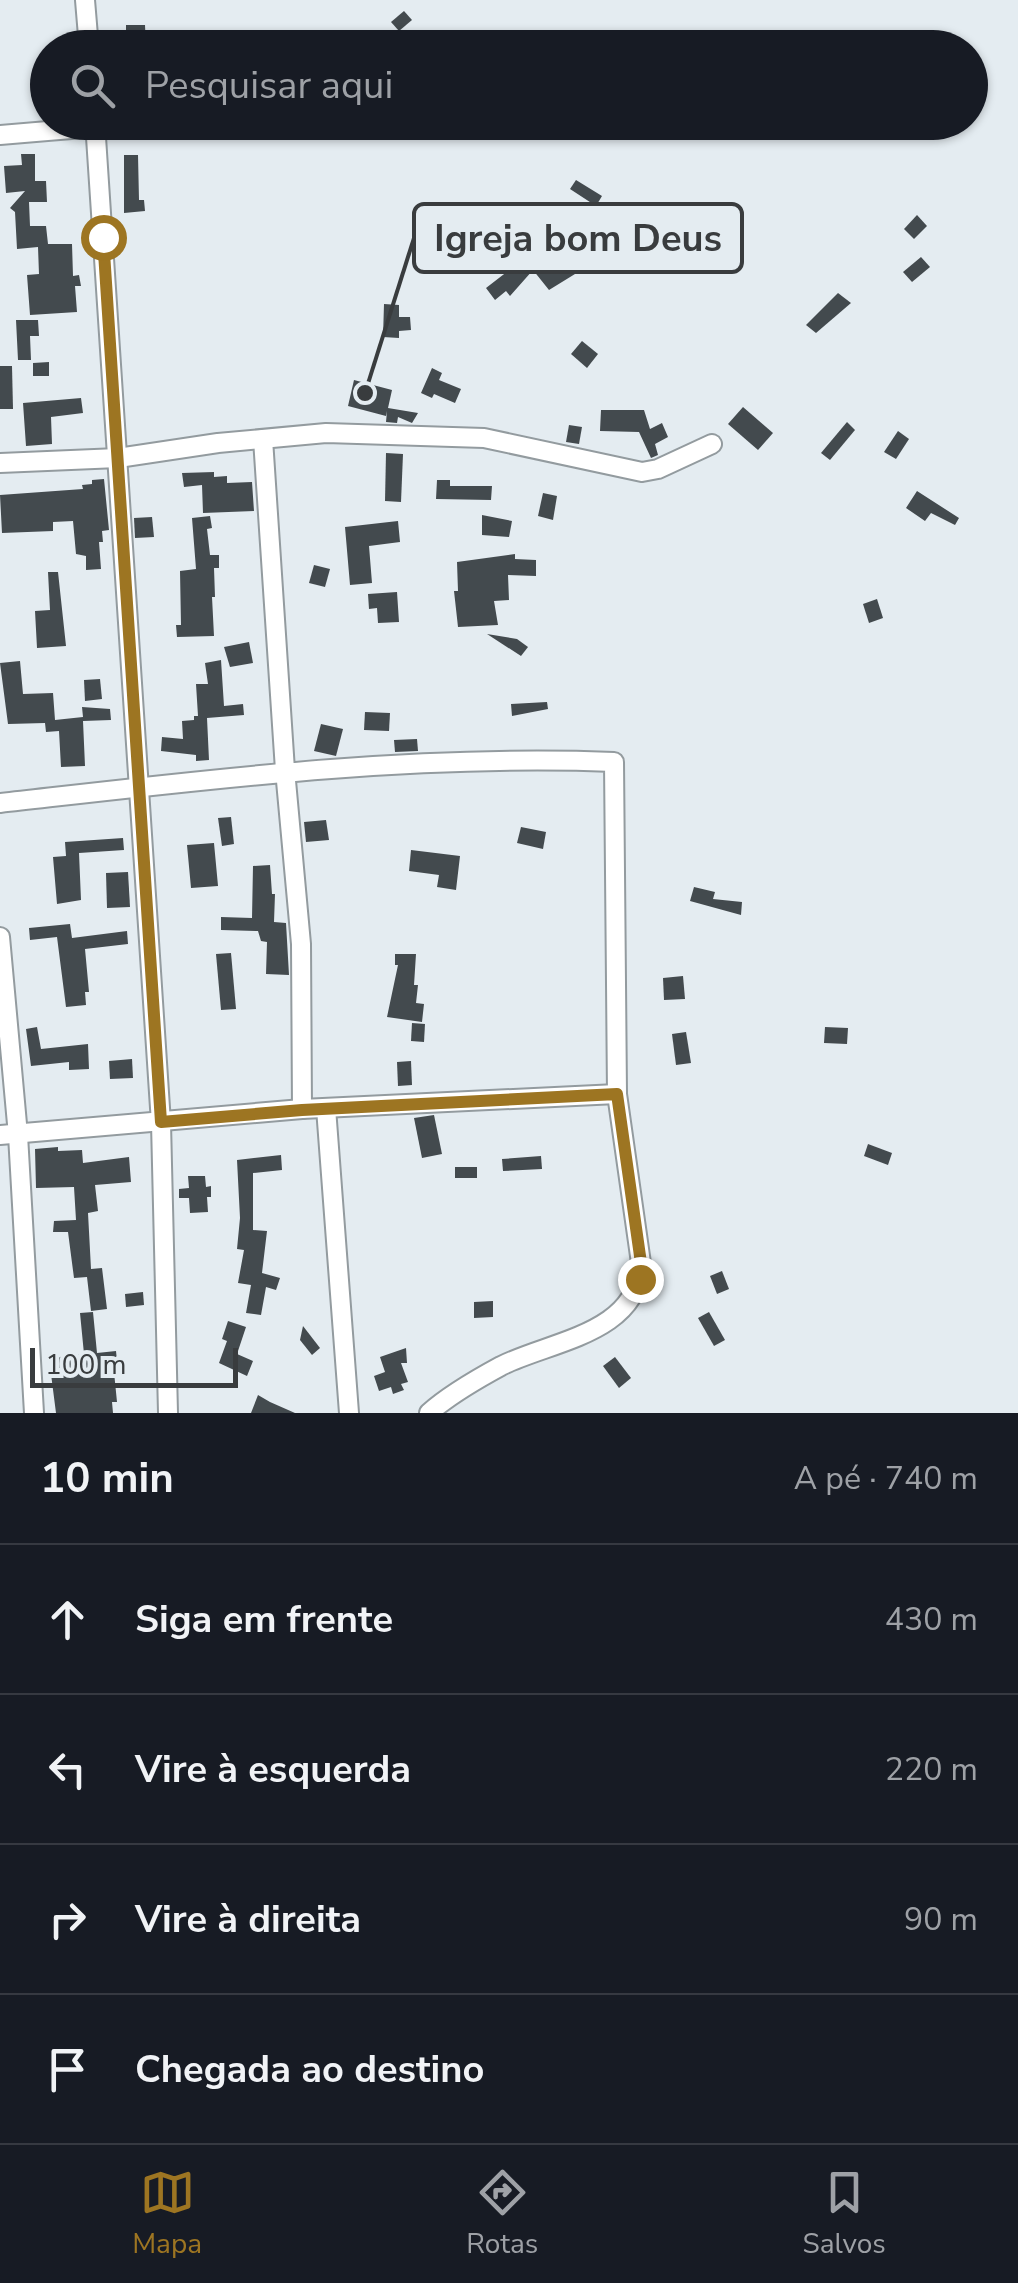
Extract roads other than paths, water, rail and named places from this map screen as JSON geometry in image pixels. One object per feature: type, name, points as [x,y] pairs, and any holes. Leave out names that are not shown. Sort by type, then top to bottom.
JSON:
[{"type":"street","points":[[85,0],[88,30]]},
{"type":"street","points":[[0,135],[30,132]]},
{"type":"street","points":[[96,140],[161,1122],[168,1413]]},
{"type":"street","points":[[0,463],[118,458],[326,433],[460,435],[642,472],[658,470],[712,444]]},
{"type":"street","points":[[264,439],[285,770],[301,944],[302,1110]]},
{"type":"street","points":[[0,803],[285,770],[542,760],[614,762],[617,1094],[640,1279],[633,1295],[613,1317],[502,1366],[429,1413]]},
{"type":"street","points":[[0,937],[9,1135],[34,1413]]},
{"type":"street","points":[[9,1135],[326,1108],[617,1094]]},
{"type":"street","points":[[326,1108],[348,1413]]},
{"type":"place","name":"Igreja bom Deus","points":[[365,393]]}]
